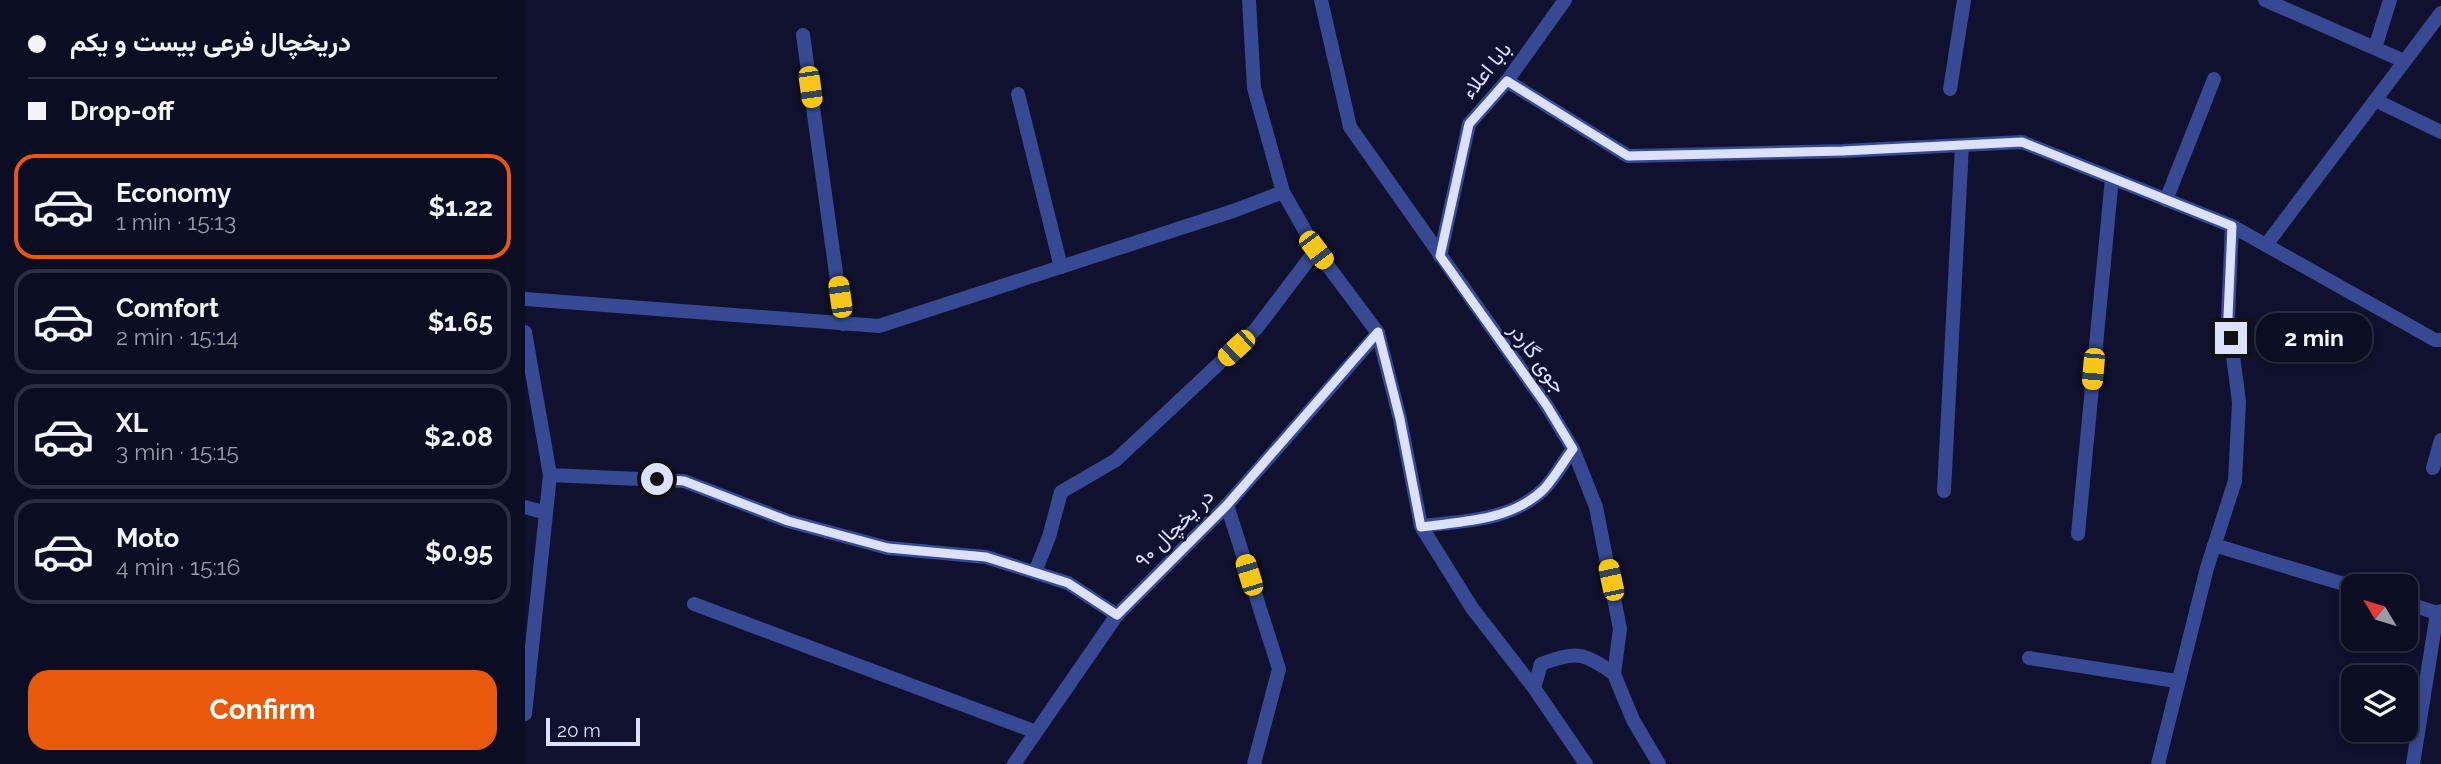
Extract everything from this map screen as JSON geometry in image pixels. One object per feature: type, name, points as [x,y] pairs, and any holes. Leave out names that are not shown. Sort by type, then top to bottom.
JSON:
[{"type":"street","points":[[1249,0],[1254,88],[1283,192],[1316,250],[1378,332],[1400,419],[1421,527],[1472,608],[1534,688],[1585,764]]},
{"type":"street","name":"جوی گاردر","points":[[1321,0],[1350,127],[1547,406],[1573,449],[1596,507],[1620,629],[1614,674]]},
{"type":"street","name":"بابا اعلاء","points":[[1440,256],[1469,124],[1507,81],[1565,0]]},
{"type":"street","points":[[1950,89],[1964,0]]},
{"type":"street","points":[[2265,0],[2404,61]]},
{"type":"street","points":[[2375,48],[2390,0]]},
{"type":"street","points":[[2266,245],[2441,13]]},
{"type":"street","points":[[803,34],[843,324]]},
{"type":"street","points":[[2166,200],[2214,79]]},
{"type":"street","points":[[1507,81],[1628,156],[1843,151],[2022,142],[2232,226],[2435,340],[2441,340]]},
{"type":"street","points":[[1018,94],[1061,267]]},
{"type":"street","points":[[2375,100],[2441,132]]},
{"type":"street","points":[[1944,491],[1962,145]]},
{"type":"street","points":[[2078,534],[2112,178]]},
{"type":"street","points":[[525,299],[879,326],[1233,211],[1283,192]]},
{"type":"street","points":[[2158,764],[2176,681],[2235,481],[2239,402],[2228,317],[2232,226]]},
{"type":"street","points":[[1035,572],[1049,537],[1061,492],[1116,460],[1256,329],[1316,250]]},
{"type":"street","points":[[525,332],[550,475],[528,650],[525,714]]},
{"type":"street","name":"در یخچال ۹۰","points":[[1014,764],[1117,615],[1227,505],[1378,332]]},
{"type":"street","points":[[2433,468],[2441,440]]},
{"type":"street","points":[[1421,527],[1486,519],[1516,509],[1544,489],[1573,449]]},
{"type":"street","points":[[550,475],[684,481],[788,521],[888,548],[986,557],[1035,572],[1068,583],[1117,615]]},
{"type":"street","points":[[1227,505],[1279,669],[1254,764]]},
{"type":"street","points":[[525,507],[546,513]]},
{"type":"street","points":[[2214,545],[2341,583]]},
{"type":"street","points":[[694,604],[1037,732]]},
{"type":"street","points":[[2413,764],[2439,612],[2419,607]]},
{"type":"street","points":[[1534,688],[1541,664],[1568,654],[1590,656],[1614,674],[1633,720],[1659,764]]},
{"type":"street","points":[[2029,658],[2176,681]]},
{"type":"route","points":[[657,479],[684,481],[788,521],[888,548],[986,557],[1068,583],[1117,615],[1227,505],[1378,332],[1400,419],[1421,527],[1486,519],[1516,509],[1544,489],[1573,449],[1547,406],[1440,256],[1469,124],[1507,81],[1628,156],[1843,151],[2022,142],[2232,226],[2228,317],[2231,338]]}]
